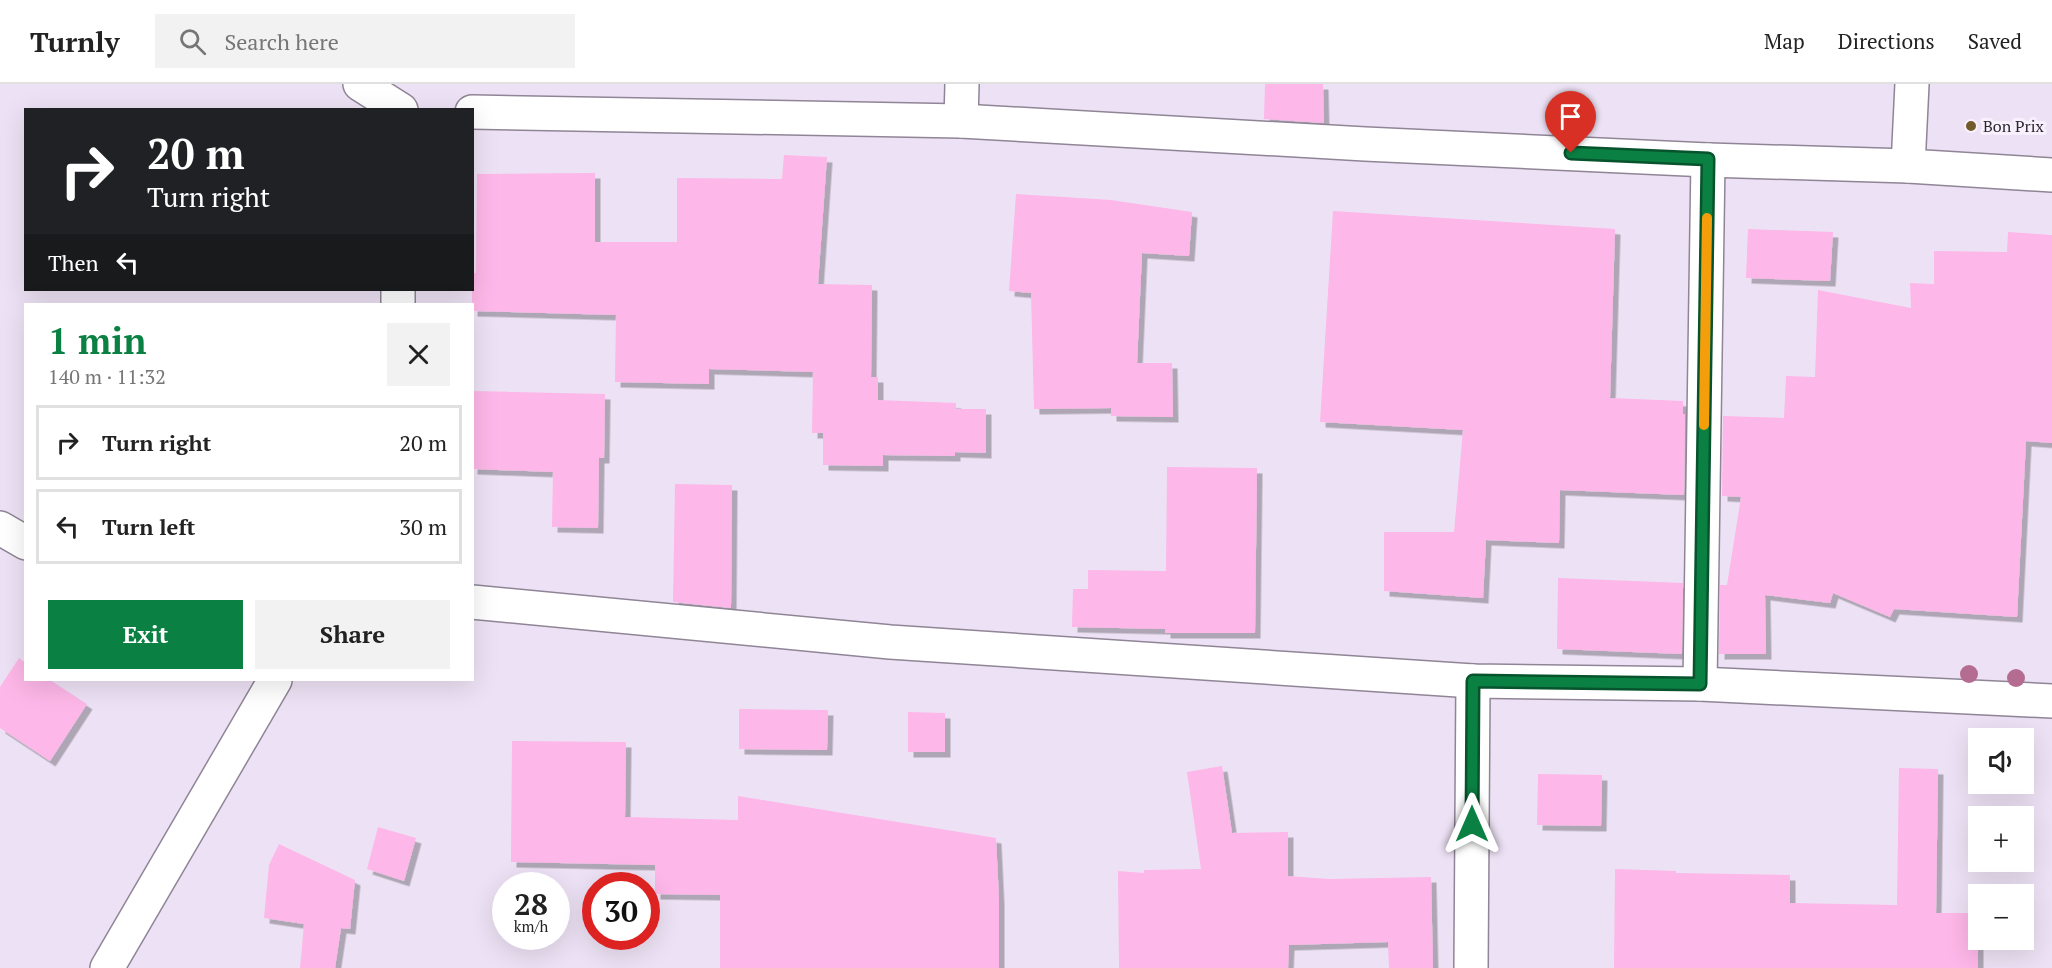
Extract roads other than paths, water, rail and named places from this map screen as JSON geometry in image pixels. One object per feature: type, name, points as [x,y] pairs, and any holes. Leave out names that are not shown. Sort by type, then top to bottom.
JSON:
[{"type":"street","points":[[360,84],[398,108]]},
{"type":"street","points":[[401,108],[403,84]]},
{"type":"street","points":[[961,121],[962,84]]},
{"type":"street","points":[[1908,166],[1912,84]]},
{"type":"street","points":[[474,112],[961,121],[1365,144],[1908,166],[2052,175]]},
{"type":"street","points":[[1700,684],[1708,159]]},
{"type":"street","points":[[0,528],[24,542]]},
{"type":"street","points":[[474,602],[890,642],[1473,681],[1700,684],[2052,701]]},
{"type":"street","points":[[107,968],[271,681]]},
{"type":"street","points":[[1471,968],[1473,681]]},
{"type":"place","name":"Bon Prix","points":[[1971,126]]}]
